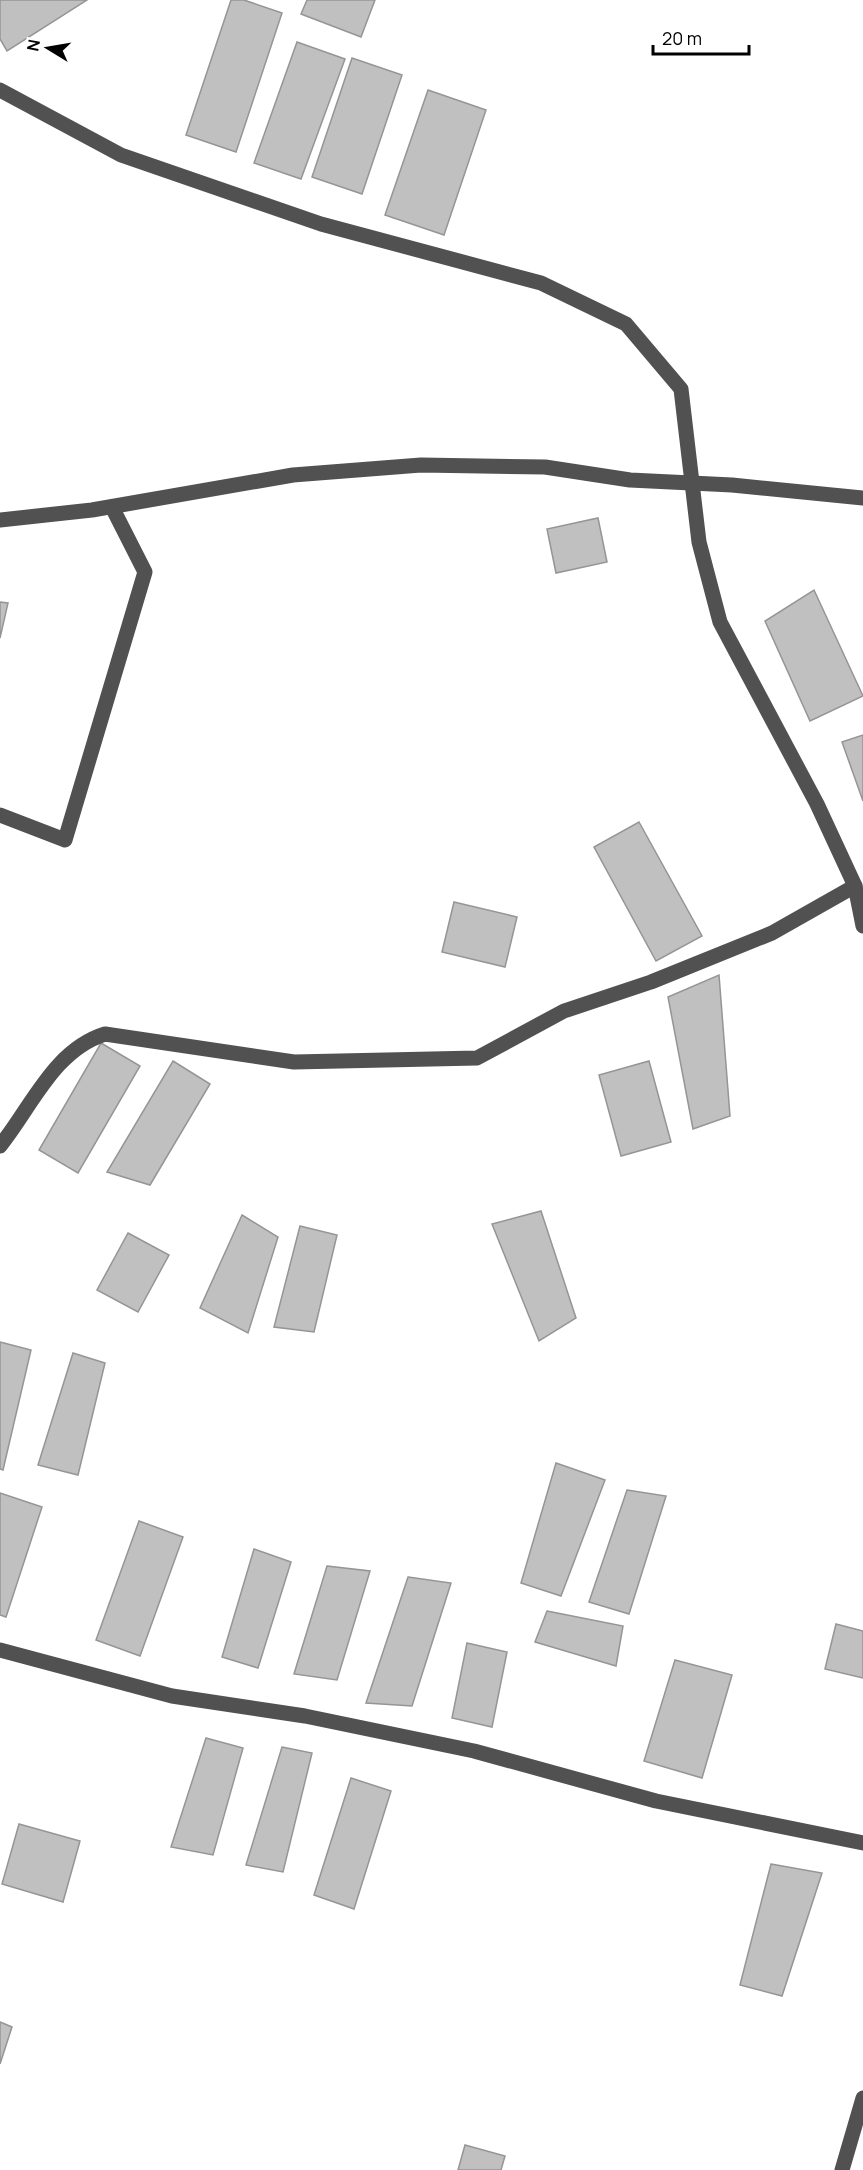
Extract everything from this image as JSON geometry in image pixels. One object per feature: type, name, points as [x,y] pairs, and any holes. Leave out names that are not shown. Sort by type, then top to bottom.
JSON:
[{"type":"street","points":[[0,90],[121,155],[321,224],[541,283],[626,324],[681,389],[699,542],[720,622],[817,804],[855,886],[863,926]]},
{"type":"street","points":[[0,520],[112,507],[293,475],[422,465],[545,467],[630,480],[863,498]]},
{"type":"street","points":[[0,814],[65,840],[145,572],[112,507]]},
{"type":"street","points":[[0,1146],[66,1055],[85,1040],[105,1034],[294,1062],[477,1058],[564,1011],[651,982],[772,933],[855,886]]},
{"type":"street","points":[[0,1650],[172,1696],[305,1716],[474,1751],[656,1801],[863,1843]]},
{"type":"street","points":[[842,2170],[863,2098]]},
{"type":"building","points":[[0,0],[87,0],[7,51],[0,39]]},
{"type":"building","points":[[231,0],[244,0],[282,13],[236,152],[186,135]]},
{"type":"building","points":[[307,0],[375,0],[361,37],[301,14]]},
{"type":"building","points":[[297,42],[345,59],[301,179],[254,163]]},
{"type":"building","points":[[352,58],[402,75],[362,194],[312,177]]},
{"type":"building","points":[[428,90],[486,110],[444,235],[385,215]]},
{"type":"building","points":[[598,518],[607,562],[556,573],[547,529]]},
{"type":"building","points":[[814,590],[863,696],[810,721],[765,621]]},
{"type":"building","points":[[0,602],[8,603],[0,638]]},
{"type":"building","points":[[863,735],[863,801],[842,742]]},
{"type":"building","points":[[639,822],[702,936],[656,961],[594,847]]},
{"type":"building","points":[[454,902],[517,917],[505,967],[442,952]]},
{"type":"building","points":[[719,975],[730,1116],[693,1129],[668,997]]},
{"type":"building","points":[[101,1043],[140,1066],[78,1173],[39,1150]]},
{"type":"building","points":[[173,1061],[210,1084],[150,1185],[107,1172]]},
{"type":"building","points":[[649,1061],[671,1142],[621,1156],[599,1075]]},
{"type":"building","points":[[541,1211],[576,1318],[539,1341],[492,1224]]},
{"type":"building","points":[[242,1215],[278,1237],[248,1333],[200,1308]]},
{"type":"building","points":[[300,1226],[337,1235],[314,1332],[274,1327]]},
{"type":"building","points":[[128,1233],[169,1255],[138,1312],[97,1290]]},
{"type":"building","points":[[0,1342],[31,1350],[3,1470],[0,1469]]},
{"type":"building","points":[[73,1353],[105,1363],[78,1475],[38,1465]]},
{"type":"building","points":[[556,1463],[605,1480],[561,1596],[521,1583]]},
{"type":"building","points":[[627,1490],[666,1496],[629,1614],[589,1602]]},
{"type":"building","points":[[0,1493],[42,1507],[6,1617],[0,1615]]},
{"type":"building","points":[[139,1521],[183,1537],[140,1656],[96,1640]]},
{"type":"building","points":[[254,1549],[291,1562],[258,1668],[222,1657]]},
{"type":"building","points":[[327,1566],[370,1571],[337,1680],[294,1674]]},
{"type":"building","points":[[408,1577],[451,1583],[412,1706],[366,1703]]},
{"type":"building","points":[[547,1611],[623,1626],[616,1666],[535,1642]]},
{"type":"building","points":[[836,1624],[863,1631],[863,1678],[825,1669]]},
{"type":"building","points":[[467,1643],[507,1652],[492,1727],[452,1718]]},
{"type":"building","points":[[675,1660],[732,1675],[702,1778],[644,1761]]},
{"type":"building","points":[[206,1738],[243,1748],[213,1855],[171,1847]]},
{"type":"building","points":[[282,1747],[312,1753],[283,1872],[246,1865]]},
{"type":"building","points":[[351,1778],[391,1791],[354,1909],[314,1895]]},
{"type":"building","points":[[19,1824],[80,1841],[63,1902],[2,1884]]},
{"type":"building","points":[[771,1864],[822,1873],[782,1996],[740,1985]]},
{"type":"building","points":[[0,2022],[12,2027],[0,2064]]},
{"type":"building","points":[[465,2145],[505,2156],[501,2170],[458,2170]]}]
